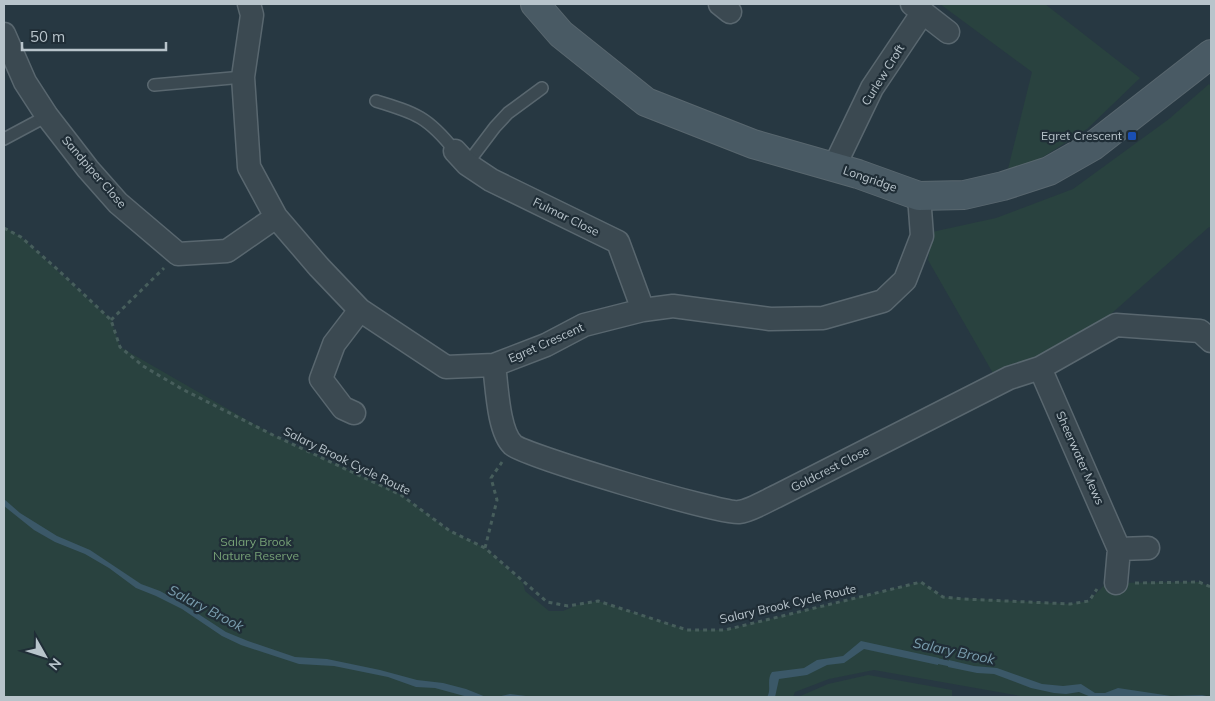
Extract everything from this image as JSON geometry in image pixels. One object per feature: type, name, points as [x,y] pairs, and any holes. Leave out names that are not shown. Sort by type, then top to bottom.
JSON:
[{"type":"street","name":"Egret Crescent","points":[[249,4],[252,15],[243,77],[249,167],[276,217],[319,267],[360,310],[446,367],[494,365],[546,345],[584,325],[642,310],[673,306],[770,319],[823,318],[883,301],[905,280],[922,236],[919,196]]},
{"type":"street","name":"Longridge","points":[[535,4],[561,34],[646,102],[753,144],[858,174],[919,196],[964,196],[1050,171],[1094,146],[1211,54]]},
{"type":"street","name":"Curlew Croft","points":[[834,167],[872,88],[917,8],[948,32]]},
{"type":"street","name":"Sandpiper Close","points":[[4,36],[25,82],[47,116],[88,169],[118,203],[178,254]]},
{"type":"street","name":"Fulmar Close","points":[[461,157],[491,180],[618,242],[642,310]]},
{"type":"street","points":[[178,254],[226,251],[276,217]]},
{"type":"street","points":[[354,413],[343,408],[321,379],[334,344],[360,310]]},
{"type":"street","name":"Goldcrest Close","points":[[514,446],[547,460],[702,506],[738,513],[777,496],[1009,378],[1040,368],[1116,325],[1200,331],[1211,341]]},
{"type":"street","points":[[494,365],[502,425],[514,446]]},
{"type":"street","name":"Sheerwater Mews","points":[[1040,368],[1119,549],[1116,583]]},
{"type":"street","points":[[1119,549],[1148,548]]},
{"type":"lane","points":[[154,85],[243,77]]},
{"type":"lane","points":[[376,101],[420,117],[439,132],[461,157],[496,127],[508,113],[542,88]]},
{"type":"lane","points":[[4,139],[47,116]]},
{"type":"path","name":"Salary Brook Cycle Route","points":[[4,228],[21,237],[111,320],[120,347],[143,366],[182,389],[286,442],[401,495],[450,531],[485,548],[547,602],[568,606],[598,601],[687,630],[726,630],[921,582],[943,597],[978,601],[1001,600],[1070,604],[1088,601],[1101,583],[1199,582],[1211,587]]},
{"type":"path","points":[[111,320],[178,254]]},
{"type":"path","points":[[485,548],[497,500],[491,478],[514,446]]},
{"type":"green space","points":[[940,4],[1045,4],[1140,78],[1087,129],[1032,164],[1007,173],[1032,72]]},
{"type":"green space","points":[[1209,84],[1211,87],[1211,228],[1209,227],[1111,314],[1030,362],[994,375],[928,260],[932,232],[996,218],[1073,189],[1169,119]]},
{"type":"green space","name":"Salary Brook Nature Reserve","points":[[4,227],[21,237],[111,320],[120,347],[273,435],[401,495],[450,531],[485,548],[523,583],[525,591],[549,611],[563,611],[577,605],[598,601],[687,630],[725,630],[921,582],[943,597],[1070,604],[1089,601],[1106,583],[1199,582],[1211,587],[1211,697],[1026,697],[874,670],[829,679],[795,692],[793,697],[4,697]]},
{"type":"green space","points":[[868,675],[952,690],[952,697],[798,697],[828,684]]},
{"type":"water","points":[[4,499],[20,513],[57,536],[90,550],[141,584],[160,591],[180,602],[226,632],[295,657],[327,659],[417,680],[443,683],[486,697],[468,697],[435,688],[416,687],[388,677],[334,666],[299,664],[241,645],[222,636],[182,609],[136,588],[109,568],[85,554],[55,542],[34,530],[4,506]]},
{"type":"water","points":[[861,641],[939,658],[938,665],[864,649],[844,663],[827,665],[807,675],[779,679],[775,697],[767,697],[769,678],[772,672],[804,668],[817,660],[843,656]]},
{"type":"water","points":[[949,660],[974,666],[997,668],[1042,684],[1063,686],[1081,684],[1095,693],[1105,693],[1118,688],[1171,696],[1202,695],[1211,697],[1091,697],[1079,692],[1054,693],[1031,688],[994,674],[977,673],[948,667]]},
{"type":"water","points":[[510,694],[534,697],[497,697]]},
{"type":"waterway","name":"Salary Brook","points":[[933,660],[956,665]]},
{"type":"place","name":"Egret Crescent","points":[[1132,136]]}]
